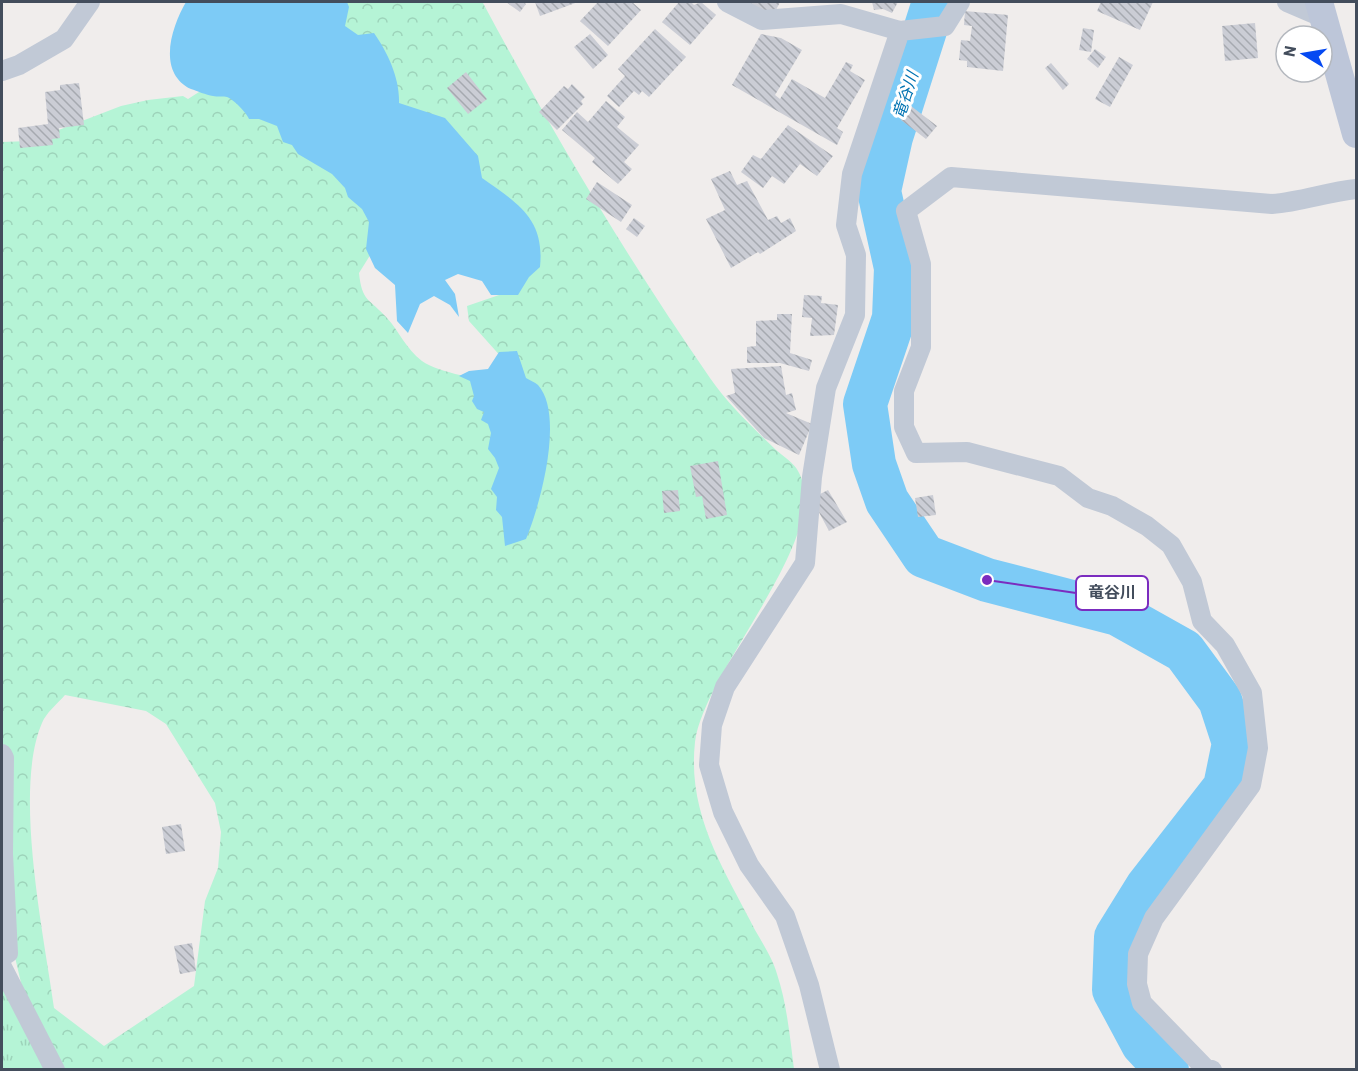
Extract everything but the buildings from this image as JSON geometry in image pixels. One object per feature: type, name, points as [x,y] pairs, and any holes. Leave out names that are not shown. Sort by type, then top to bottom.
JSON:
[{"type":"main road","points":[[1320,9],[1356,134]]},
{"type":"street","points":[[2,71],[19,65],[64,39],[90,2]]},
{"type":"street","points":[[727,2],[762,20],[841,14],[900,31],[945,26],[960,2]]},
{"type":"street","points":[[1287,2],[1320,9]]},
{"type":"street","points":[[830,1070],[809,985],[785,916],[749,865],[723,812],[709,765],[712,725],[725,687],[805,563],[812,477],[825,388],[855,315],[855,255],[846,225],[852,174],[900,31]]},
{"type":"street","points":[[1212,1070],[1205,1068],[1142,1004],[1137,984],[1138,954],[1154,918],[1251,785],[1258,748],[1252,693],[1225,645],[1202,621],[1192,582],[1171,545],[1147,526],[1112,506],[1089,498],[1059,477],[1048,473],[967,452],[916,453],[904,427],[904,390],[921,347],[921,264],[906,211],[951,177],[1272,204],[1297,202],[1325,192],[1356,189]]},
{"type":"street","points":[[2,754],[4,758],[3,854],[8,953],[2,957]]},
{"type":"street","points":[[2,967],[55,1070]]},
{"type":"green space","points":[[317,2],[483,3],[591,194],[679,333],[725,397],[798,471],[805,498],[799,530],[784,565],[720,678],[704,712],[695,742],[694,769],[702,817],[710,840],[775,968],[786,1009],[794,1069],[62,1069],[26,1004],[14,953],[2,748],[2,142],[30,141],[121,106],[183,96],[188,99],[210,85],[271,110],[353,178],[384,233],[359,273],[364,295],[387,318],[411,351],[422,361],[444,371],[529,388],[469,321],[467,306],[514,290],[387,112]],"holes":[[[65,695],[146,711],[166,724],[215,803],[221,832],[218,868],[205,901],[194,986],[104,1046],[54,1008],[33,863],[30,786],[34,751],[44,719]]]},
{"type":"green space","points":[[2,984],[45,1069],[2,1069]]},
{"type":"water","points":[[186,2],[347,2],[349,7],[345,26],[358,35],[374,33],[392,66],[399,103],[445,118],[478,156],[482,178],[517,204],[533,224],[538,236],[540,267],[529,277],[518,295],[491,295],[482,281],[458,274],[445,280],[455,294],[459,317],[450,305],[434,296],[420,304],[408,333],[397,321],[395,285],[375,268],[366,249],[369,222],[362,209],[348,197],[345,188],[332,174],[298,154],[292,145],[283,142],[277,126],[259,119],[249,119],[240,106],[227,97],[191,89],[173,72],[170,60],[172,36]]},
{"type":"water","points":[[517,351],[526,378],[538,385],[546,399],[550,438],[543,484],[526,539],[505,546],[502,517],[496,510],[497,497],[491,489],[499,468],[488,449],[491,433],[488,424],[481,420],[484,412],[477,409],[472,401],[474,396],[470,381],[459,376],[469,371],[488,369],[499,352]]},
{"type":"waterway","name":"竜谷川","points":[[934,2],[891,137],[879,191],[896,268],[894,318],[865,404],[874,464],[887,501],[924,556],[987,580],[1118,614],[1184,651],[1220,700],[1234,743],[1225,787],[1147,887],[1116,937],[1114,990],[1143,1044],[1167,1070]]},
{"type":"place","name":"竜谷川","points":[[987,580]]}]
